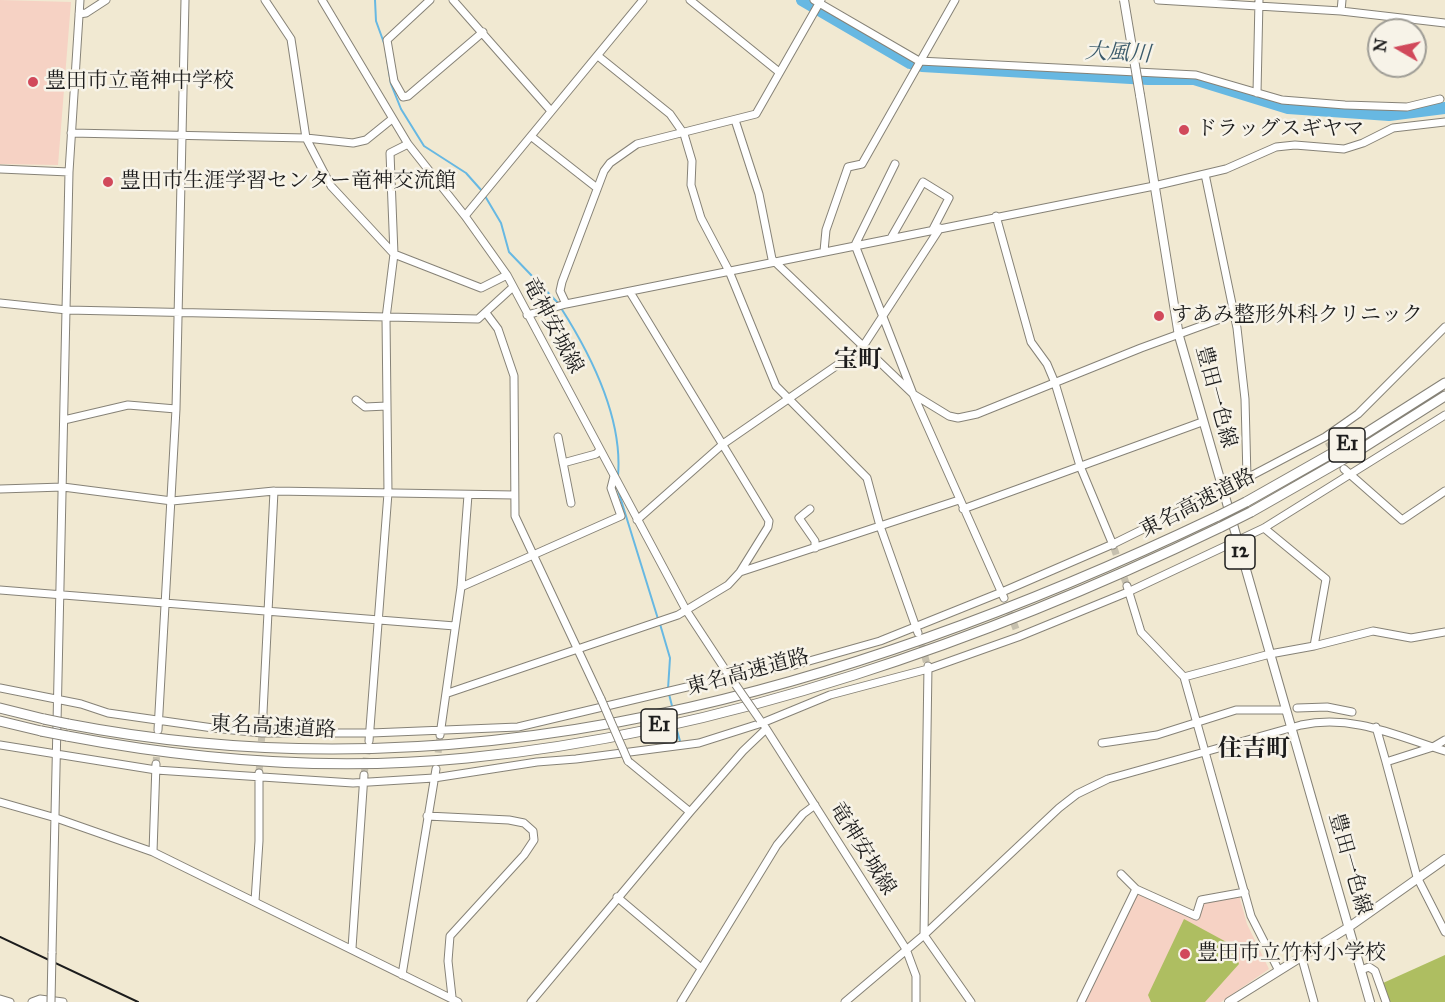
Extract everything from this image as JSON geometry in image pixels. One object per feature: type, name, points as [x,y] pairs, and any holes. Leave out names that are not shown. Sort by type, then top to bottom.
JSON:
[{"type":"highway","name":"東名高速道路","points":[[0,708],[68,724],[190,742],[323,750],[466,745],[604,726],[797,681],[974,623],[1095,573],[1218,516],[1352,442],[1445,383]]},
{"type":"highway","name":"東名高速道路","points":[[0,721],[67,736],[189,755],[322,764],[466,758],[606,737],[796,692],[976,633],[1099,584],[1251,512],[1358,451],[1445,396]]},
{"type":"main road","name":"豊田一色線","points":[[1124,0],[1179,336],[1370,1002]]},
{"type":"main road","points":[[1229,1002],[1278,969],[1349,927],[1445,859]]},
{"type":"street","points":[[51,1002],[69,172],[80,0]]},
{"type":"street","points":[[79,14],[86,13],[106,0]]},
{"type":"street","points":[[158,730],[176,409],[185,0]]},
{"type":"street","points":[[265,0],[291,39],[306,138],[331,186],[394,254],[481,288],[507,276]]},
{"type":"street","name":"竜神安城線","points":[[322,0],[408,144],[465,216],[507,276],[686,610],[763,724],[906,949],[916,976],[916,1002]]},
{"type":"street","points":[[430,0],[387,40],[393,78],[402,97],[408,96],[483,32]]},
{"type":"street","points":[[453,0],[551,111]]},
{"type":"street","points":[[465,216],[643,0]]},
{"type":"street","points":[[690,0],[779,72]]},
{"type":"street","points":[[824,251],[826,231],[849,167],[861,164],[955,0]]},
{"type":"street","points":[[1158,0],[1259,3],[1341,10],[1445,23]]},
{"type":"street","points":[[1341,10],[1342,0]]},
{"type":"street","points":[[566,304],[560,291],[562,282],[606,167],[630,146],[756,114],[818,1],[919,61],[1196,75],[1282,99],[1375,107],[1407,107],[1440,99]]},
{"type":"street","points":[[1257,93],[1259,3]]},
{"type":"street","points":[[598,56],[670,114],[684,134],[692,161],[692,185],[702,218],[729,272],[776,386],[867,478],[880,526],[916,629]]},
{"type":"street","points":[[71,133],[306,138],[352,143],[366,140],[392,119]]},
{"type":"street","points":[[735,120],[759,194],[774,262],[862,348],[913,394],[942,414],[958,418],[978,414],[1141,348],[1234,314]]},
{"type":"street","points":[[527,315],[566,304],[1154,186],[1226,169],[1276,147],[1294,145],[1344,149],[1363,143],[1393,128],[1445,122]]},
{"type":"street","points":[[532,136],[597,188]]},
{"type":"street","points":[[369,741],[388,493],[386,318],[394,254],[390,153],[408,144]]},
{"type":"street","points":[[895,164],[855,245],[913,394],[1003,595]]},
{"type":"street","points":[[0,169],[69,172]]},
{"type":"street","points":[[1205,174],[1234,314],[1245,399],[1248,478]]},
{"type":"street","points":[[637,520],[723,444],[862,348],[936,228],[949,198],[923,182],[891,238]]},
{"type":"street","points":[[996,216],[1031,342],[1047,364],[1055,383],[1080,466],[1113,546]]},
{"type":"street","points":[[0,303],[67,310],[179,314],[478,318],[513,287]]},
{"type":"street","points":[[448,693],[579,651],[678,615],[728,585],[740,572],[769,520],[630,292]]},
{"type":"street","points":[[486,313],[498,329],[514,375],[515,516],[628,761],[690,812]]},
{"type":"street","points":[[0,688],[81,704],[108,714],[262,733],[441,732],[518,727],[795,665],[916,629],[1003,595],[1113,546],[1222,489],[1327,439],[1358,414],[1445,327]]},
{"type":"street","points":[[356,400],[365,407],[387,405]]},
{"type":"street","points":[[64,420],[128,405],[176,409]]},
{"type":"street","points":[[0,745],[156,767],[258,776],[363,779],[434,778],[537,762],[699,743],[763,724],[830,695],[1018,637],[1264,528],[1346,472],[1445,415]]},
{"type":"street","points":[[963,509],[1202,422]]},
{"type":"street","points":[[558,437],[572,503]]},
{"type":"street","points":[[563,464],[596,454],[600,450]]},
{"type":"street","points":[[1346,472],[1402,520],[1445,491]]},
{"type":"street","points":[[461,587],[621,516],[611,488],[614,476]]},
{"type":"street","points":[[0,489],[63,487],[172,501],[274,491],[514,495]]},
{"type":"street","points":[[262,733],[274,491]]},
{"type":"street","points":[[441,732],[461,587],[468,495]]},
{"type":"street","points":[[740,572],[959,500]]},
{"type":"street","points":[[810,509],[799,518],[815,541],[815,548]]},
{"type":"street","points":[[1264,528],[1326,579],[1314,646]]},
{"type":"street","points":[[1127,589],[1141,632],[1184,677],[1217,804],[1251,916],[1278,969]]},
{"type":"street","points":[[0,590],[455,626]]},
{"type":"street","points":[[1016,629],[1018,637]]},
{"type":"street","points":[[1184,677],[1270,654],[1373,631],[1411,638],[1445,632]]},
{"type":"street","points":[[928,666],[924,935],[971,1002]]},
{"type":"street","points":[[1297,708],[1327,707],[1350,712],[1348,722]]},
{"type":"street","points":[[1102,742],[1157,735],[1236,710],[1285,710]]},
{"type":"street","points":[[845,1002],[924,935],[1059,808],[1077,795],[1108,779],[1311,723],[1348,722],[1376,727],[1445,751]]},
{"type":"street","points":[[531,1002],[617,897],[743,751],[763,724]]},
{"type":"street","points":[[1376,727],[1417,877],[1445,932]]},
{"type":"street","points":[[1386,762],[1433,747],[1445,740]]},
{"type":"street","points":[[153,852],[156,767]]},
{"type":"street","points":[[402,975],[426,816],[436,769]]},
{"type":"street","points":[[255,901],[260,842],[258,776]]},
{"type":"street","points":[[352,948],[363,779]]},
{"type":"street","points":[[0,802],[56,818],[153,852],[352,948],[402,975],[452,997],[458,1002]]},
{"type":"street","points":[[681,1002],[777,845],[803,814],[815,805]]},
{"type":"street","points":[[426,816],[509,820],[524,823],[533,831],[534,840],[530,847],[450,936],[448,961],[452,997]]},
{"type":"street","points":[[1121,874],[1136,889],[1196,916],[1201,900],[1245,892]]},
{"type":"street","points":[[1081,1002],[1136,889]]},
{"type":"street","points":[[617,897],[701,968]]},
{"type":"street","points":[[1301,956],[1314,1002]]},
{"type":"street","points":[[1361,970],[1369,967],[1375,971],[1386,1002]]},
{"type":"street","points":[[0,999],[10,1002]]},
{"type":"street","points":[[32,1002],[40,999],[63,1002]]},
{"type":"shaded area","name":"豊田市立竜神中学校","points":[[0,0],[71,2],[58,165],[0,164]]},
{"type":"shaded area","name":"豊田市立竹村小学校","points":[[1137,892],[1196,919],[1202,903],[1239,895],[1247,924],[1269,969],[1221,1002],[1083,1002]]},
{"type":"green space","points":[[1184,919],[1232,945],[1239,964],[1205,1002],[1151,1002],[1148,995]]},
{"type":"green space","points":[[1445,955],[1445,1002],[1389,1002],[1383,983]]},
{"type":"waterway","points":[[375,0],[376,21],[384,43]]},
{"type":"waterway","name":"大風川","points":[[802,0],[910,63],[922,66],[1148,79],[1194,79],[1288,108],[1389,115],[1445,108]]},
{"type":"waterway","points":[[386,52],[391,84],[401,109],[424,146],[466,173],[482,191]]},
{"type":"waterway","points":[[485,196],[501,223],[509,252],[558,303]]},
{"type":"waterway","points":[[561,308],[583,346],[603,388],[615,432],[618,476]]},
{"type":"waterway","points":[[617,487],[658,619]]},
{"type":"waterway","points":[[660,624],[670,658],[668,689]]},
{"type":"waterway","points":[[669,694],[672,706]]},
{"type":"waterway","points":[[676,727],[680,741]]},
{"type":"tunnel","points":[[1328,442],[1342,466]]},
{"type":"tunnel","points":[[1114,548],[1127,586]]},
{"type":"tunnel","points":[[1006,603],[1016,629]]},
{"type":"tunnel","points":[[919,635],[927,664]]},
{"type":"tunnel","points":[[156,764],[158,732]]},
{"type":"tunnel","points":[[259,773],[262,733]]},
{"type":"tunnel","points":[[437,763],[440,735]]},
{"type":"tunnel","points":[[364,775],[368,745]]},
{"type":"railway","points":[[0,937],[138,1002]]},
{"type":"place","name":"豊田市立竜神中学校","points":[[33,82]]},
{"type":"place","name":"ドラッグスギヤマ","points":[[1184,130]]},
{"type":"place","name":"豊田市生涯学習センター竜神交流館","points":[[108,182]]},
{"type":"place","name":"すあみ整形外科クリニック","points":[[1159,316]]},
{"type":"place","name":"豊田市立竹村小学校","points":[[1185,954]]},
{"type":"district","name":"宝町","points":[[858,361]]},
{"type":"district","name":"住吉町","points":[[1254,750]]}]
